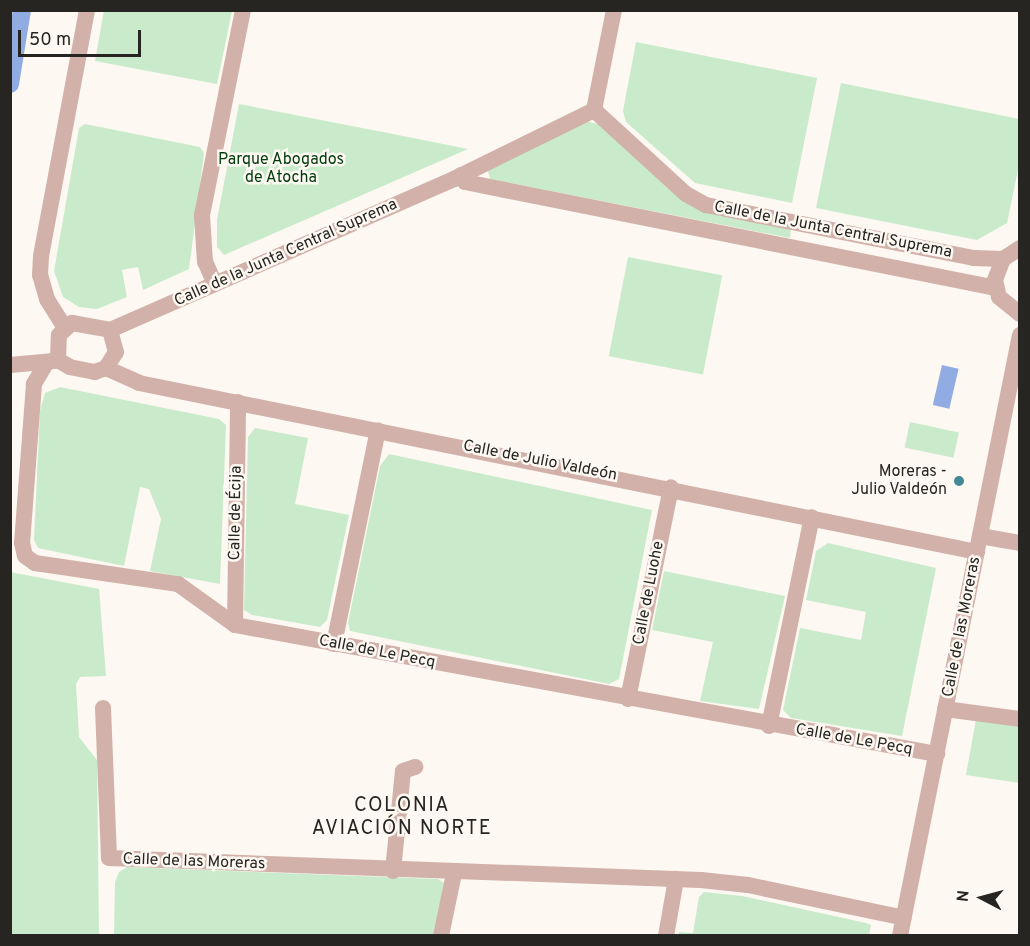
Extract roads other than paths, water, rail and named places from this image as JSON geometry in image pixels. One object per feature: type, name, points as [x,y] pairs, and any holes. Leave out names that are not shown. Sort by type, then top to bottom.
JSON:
[{"type":"street","points":[[65,328],[47,299],[40,275],[41,256],[87,10]]},
{"type":"street","points":[[215,284],[205,262],[202,215],[243,10]]},
{"type":"street","points":[[594,111],[614,10]]},
{"type":"street","name":"Calle de la Junta Central Suprema","points":[[110,330],[461,175],[594,111],[687,194],[706,205],[974,258],[1003,259]]},
{"type":"street","name":"Calle de la Junta Central Suprema","points":[[461,175],[465,182],[996,288]]},
{"type":"street","points":[[1020,248],[1003,259],[996,273],[996,288],[1005,306],[1020,314]]},
{"type":"street","points":[[10,364],[52,361],[95,372],[106,368],[116,352],[110,330],[83,323],[65,328],[58,335],[52,361]]},
{"type":"street","name":"Calle de las Moreras","points":[[900,936],[978,544],[1017,364],[1020,335]]},
{"type":"street","name":"Calle de Le Pecq","points":[[52,361],[34,384],[22,543],[25,556],[35,563],[178,584],[234,625],[769,726],[936,754]]},
{"type":"street","name":"Calle de Julio Valdeón","points":[[106,368],[116,376],[139,383],[812,517],[978,544],[1020,543]]},
{"type":"street","name":"Calle de Écija","points":[[234,625],[238,402]]},
{"type":"street","points":[[334,644],[378,430]]},
{"type":"street","name":"Calle de Luohe","points":[[628,699],[670,487]]},
{"type":"street","points":[[769,726],[812,517]]},
{"type":"street","name":"Calle de las Moreras","points":[[103,708],[109,858],[393,871],[676,879],[748,885],[904,918]]},
{"type":"street","points":[[945,709],[1020,719]]},
{"type":"street","points":[[393,871],[403,771],[415,767]]},
{"type":"street","points":[[441,936],[454,873]]},
{"type":"street","points":[[666,936],[676,879]]},
{"type":"water","points":[[942,365],[959,369],[949,409],[933,405]]},
{"type":"waterway","points":[[10,84],[22,10]]},
{"type":"place","name":"Moreras - Julio Valdeón","points":[[959,481]]},
{"type":"district","name":"COLONIA AVIACIÓN NORTE","points":[[402,818]]},
{"type":"park label","name":"Parque Abogados de Atocha","points":[[281,169]]}]
